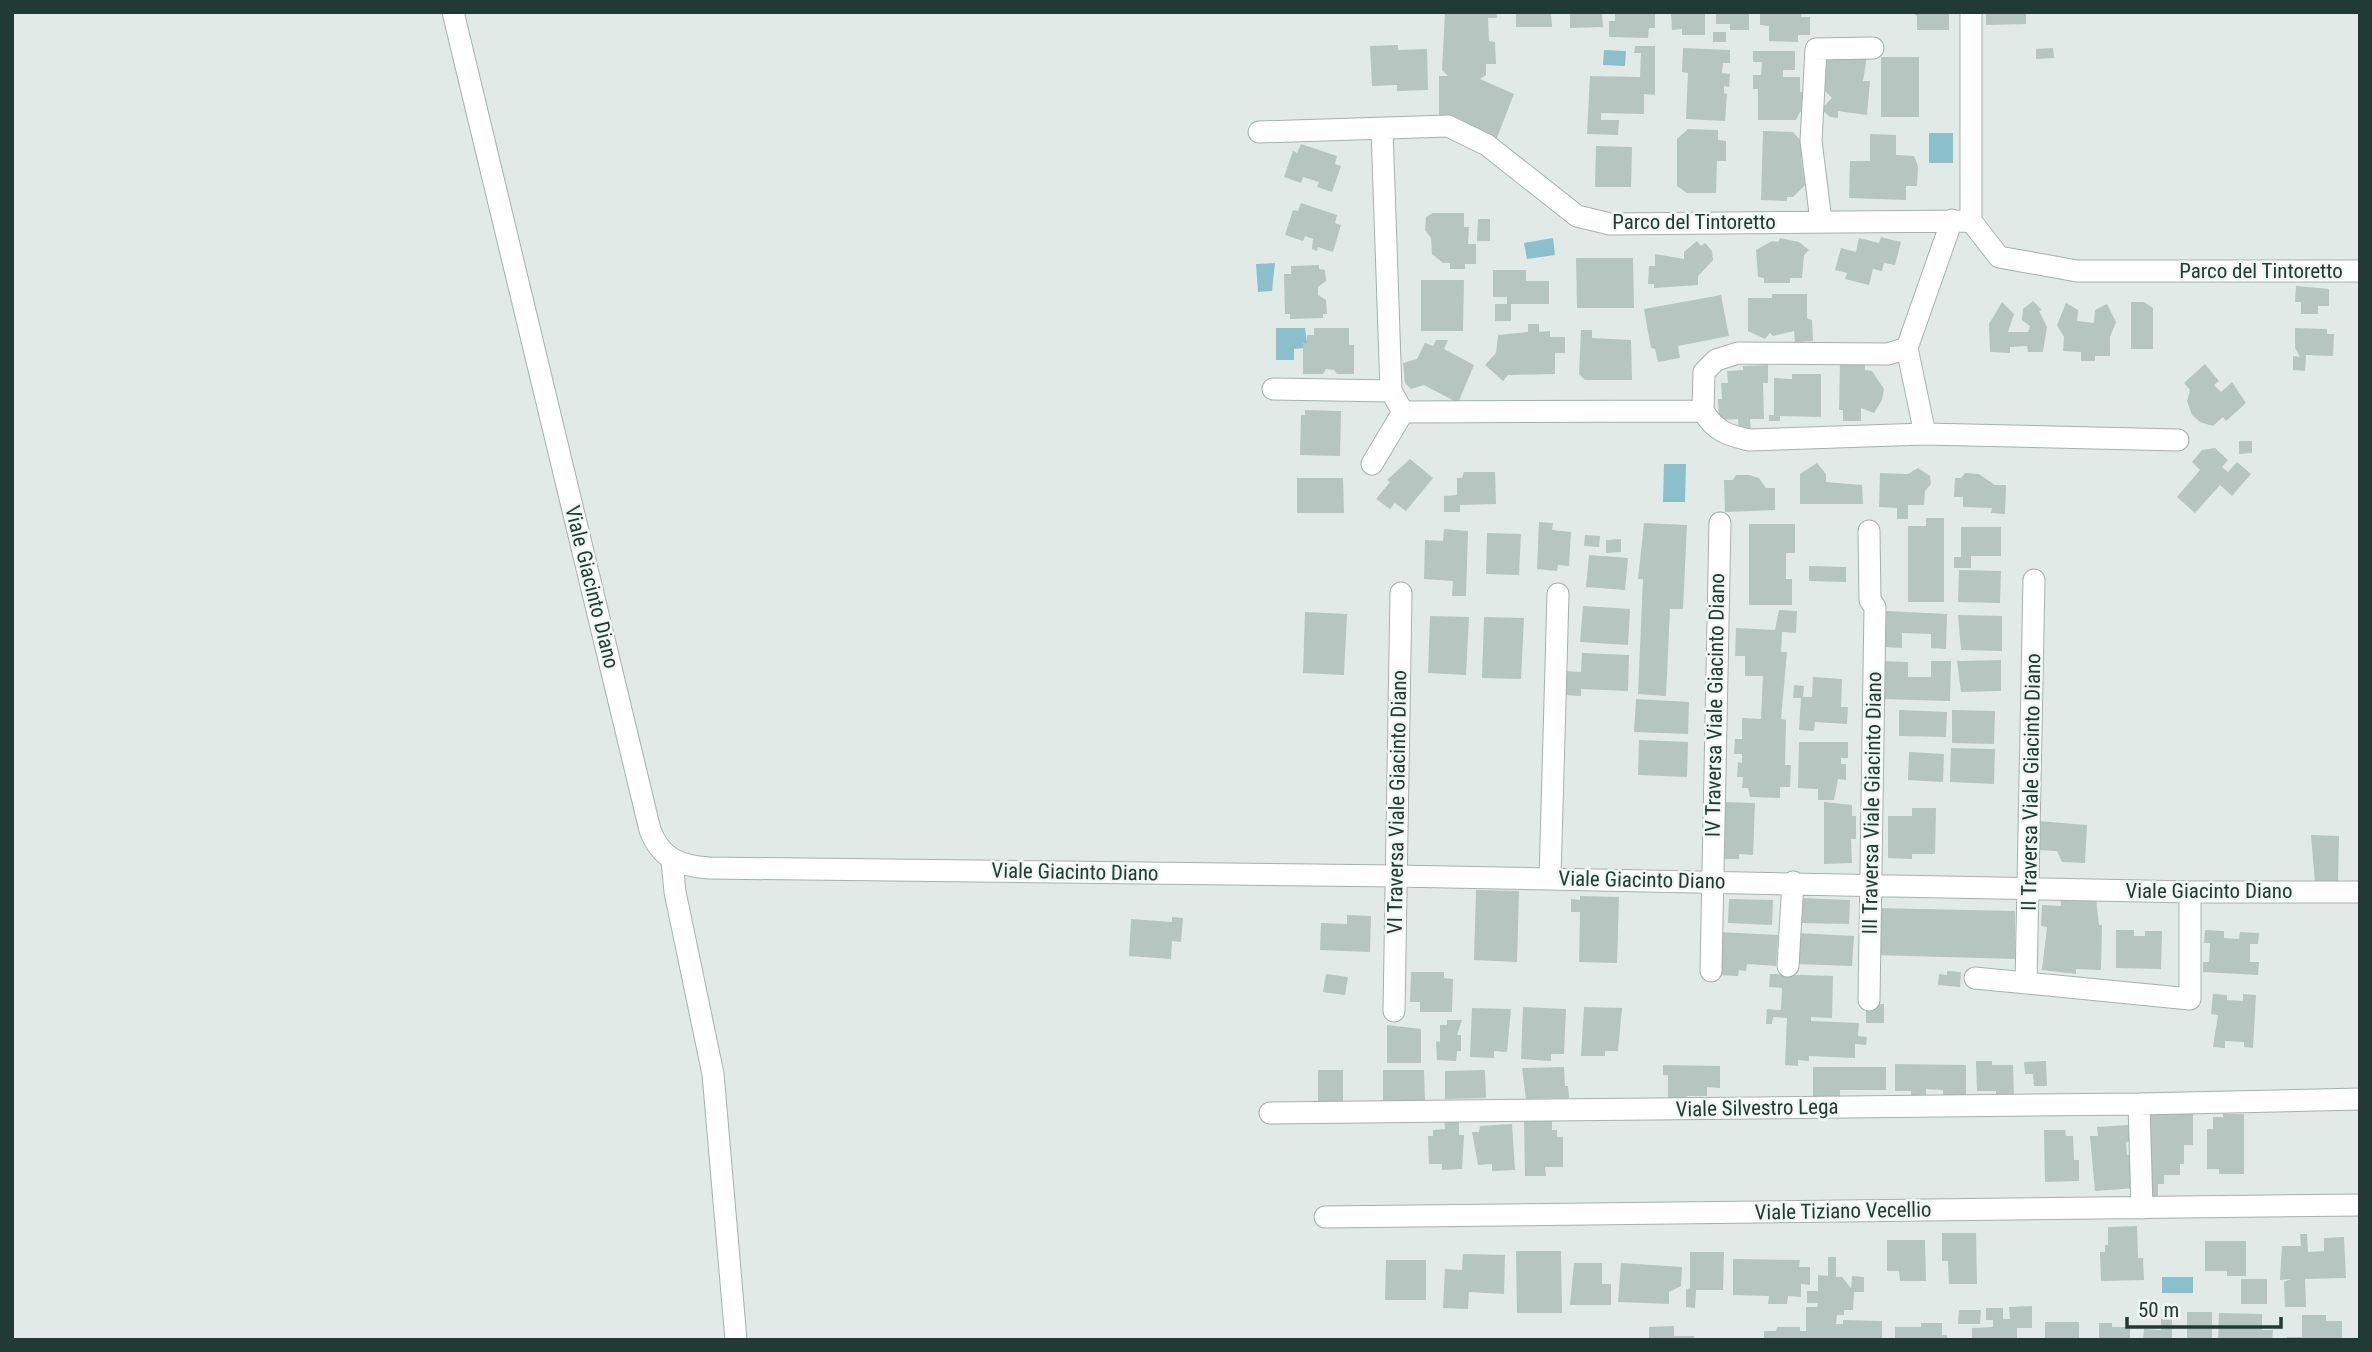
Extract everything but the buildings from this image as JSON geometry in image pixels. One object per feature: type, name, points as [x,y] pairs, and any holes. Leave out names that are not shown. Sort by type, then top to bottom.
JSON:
[{"type":"street","name":"Viale Giacinto Diano","points":[[453,12],[650,830],[657,846],[672,861],[709,868],[1550,878],[2190,892],[2360,892]]},
{"type":"street","points":[[1924,434],[1907,348],[1961,220],[1971,12]]},
{"type":"street","points":[[1821,221],[1811,141],[1816,49],[1873,48]]},
{"type":"street","name":"Parco del Tintoretto","points":[[1259,132],[1448,126],[1487,145],[1577,216],[1610,224],[1961,220],[1999,257],[2077,271],[2360,271]]},
{"type":"street","points":[[1382,129],[1391,391],[1403,412]]},
{"type":"street","points":[[1907,348],[1888,354],[1738,353],[1716,360],[1704,372],[1703,411],[1713,427],[1728,435],[1749,440],[1924,434],[2178,440]]},
{"type":"street","points":[[1273,389],[1391,391]]},
{"type":"street","points":[[1403,412],[1703,411]]},
{"type":"street","points":[[1372,464],[1403,412]]},
{"type":"street","name":"IV Traversa Viale Giacinto Diano","points":[[1711,971],[1720,523]]},
{"type":"street","points":[[1869,531],[1870,600],[1875,607],[1881,602],[1882,570]]},
{"type":"street","name":"II Traversa Viale Giacinto Diano","points":[[2026,983],[2034,580]]},
{"type":"street","name":"VI Traversa Viale Giacinto Diano","points":[[1394,1011],[1401,593]]},
{"type":"street","points":[[1550,878],[1558,594]]},
{"type":"street","name":"III Traversa Viale Giacinto Diano","points":[[1869,1000],[1875,607]]},
{"type":"street","points":[[672,861],[675,892],[713,1074],[736,1340]]},
{"type":"street","points":[[1788,966],[1793,883]]},
{"type":"street","points":[[1975,978],[2190,999],[2190,892]]},
{"type":"street","name":"Viale Silvestro Lega","points":[[1270,1113],[2139,1104],[2360,1099]]},
{"type":"street","points":[[2139,1104],[2142,1208]]},
{"type":"street","name":"Viale Tiziano Vecellio","points":[[1325,1217],[2360,1205]]},
{"type":"water","points":[[1604,50],[1626,51],[1625,66],[1603,65]]},
{"type":"water","points":[[1929,133],[1953,133],[1953,163],[1929,163]]},
{"type":"water","points":[[1553,238],[1555,255],[1527,259],[1524,243]]},
{"type":"water","points":[[1275,263],[1272,291],[1258,292],[1256,264]]},
{"type":"water","points":[[1276,328],[1305,328],[1307,343],[1303,343],[1303,348],[1294,349],[1294,360],[1276,360]]},
{"type":"water","points":[[1664,464],[1686,464],[1685,502],[1663,502]]},
{"type":"water","points":[[2162,1277],[2193,1277],[2193,1293],[2162,1293]]}]
